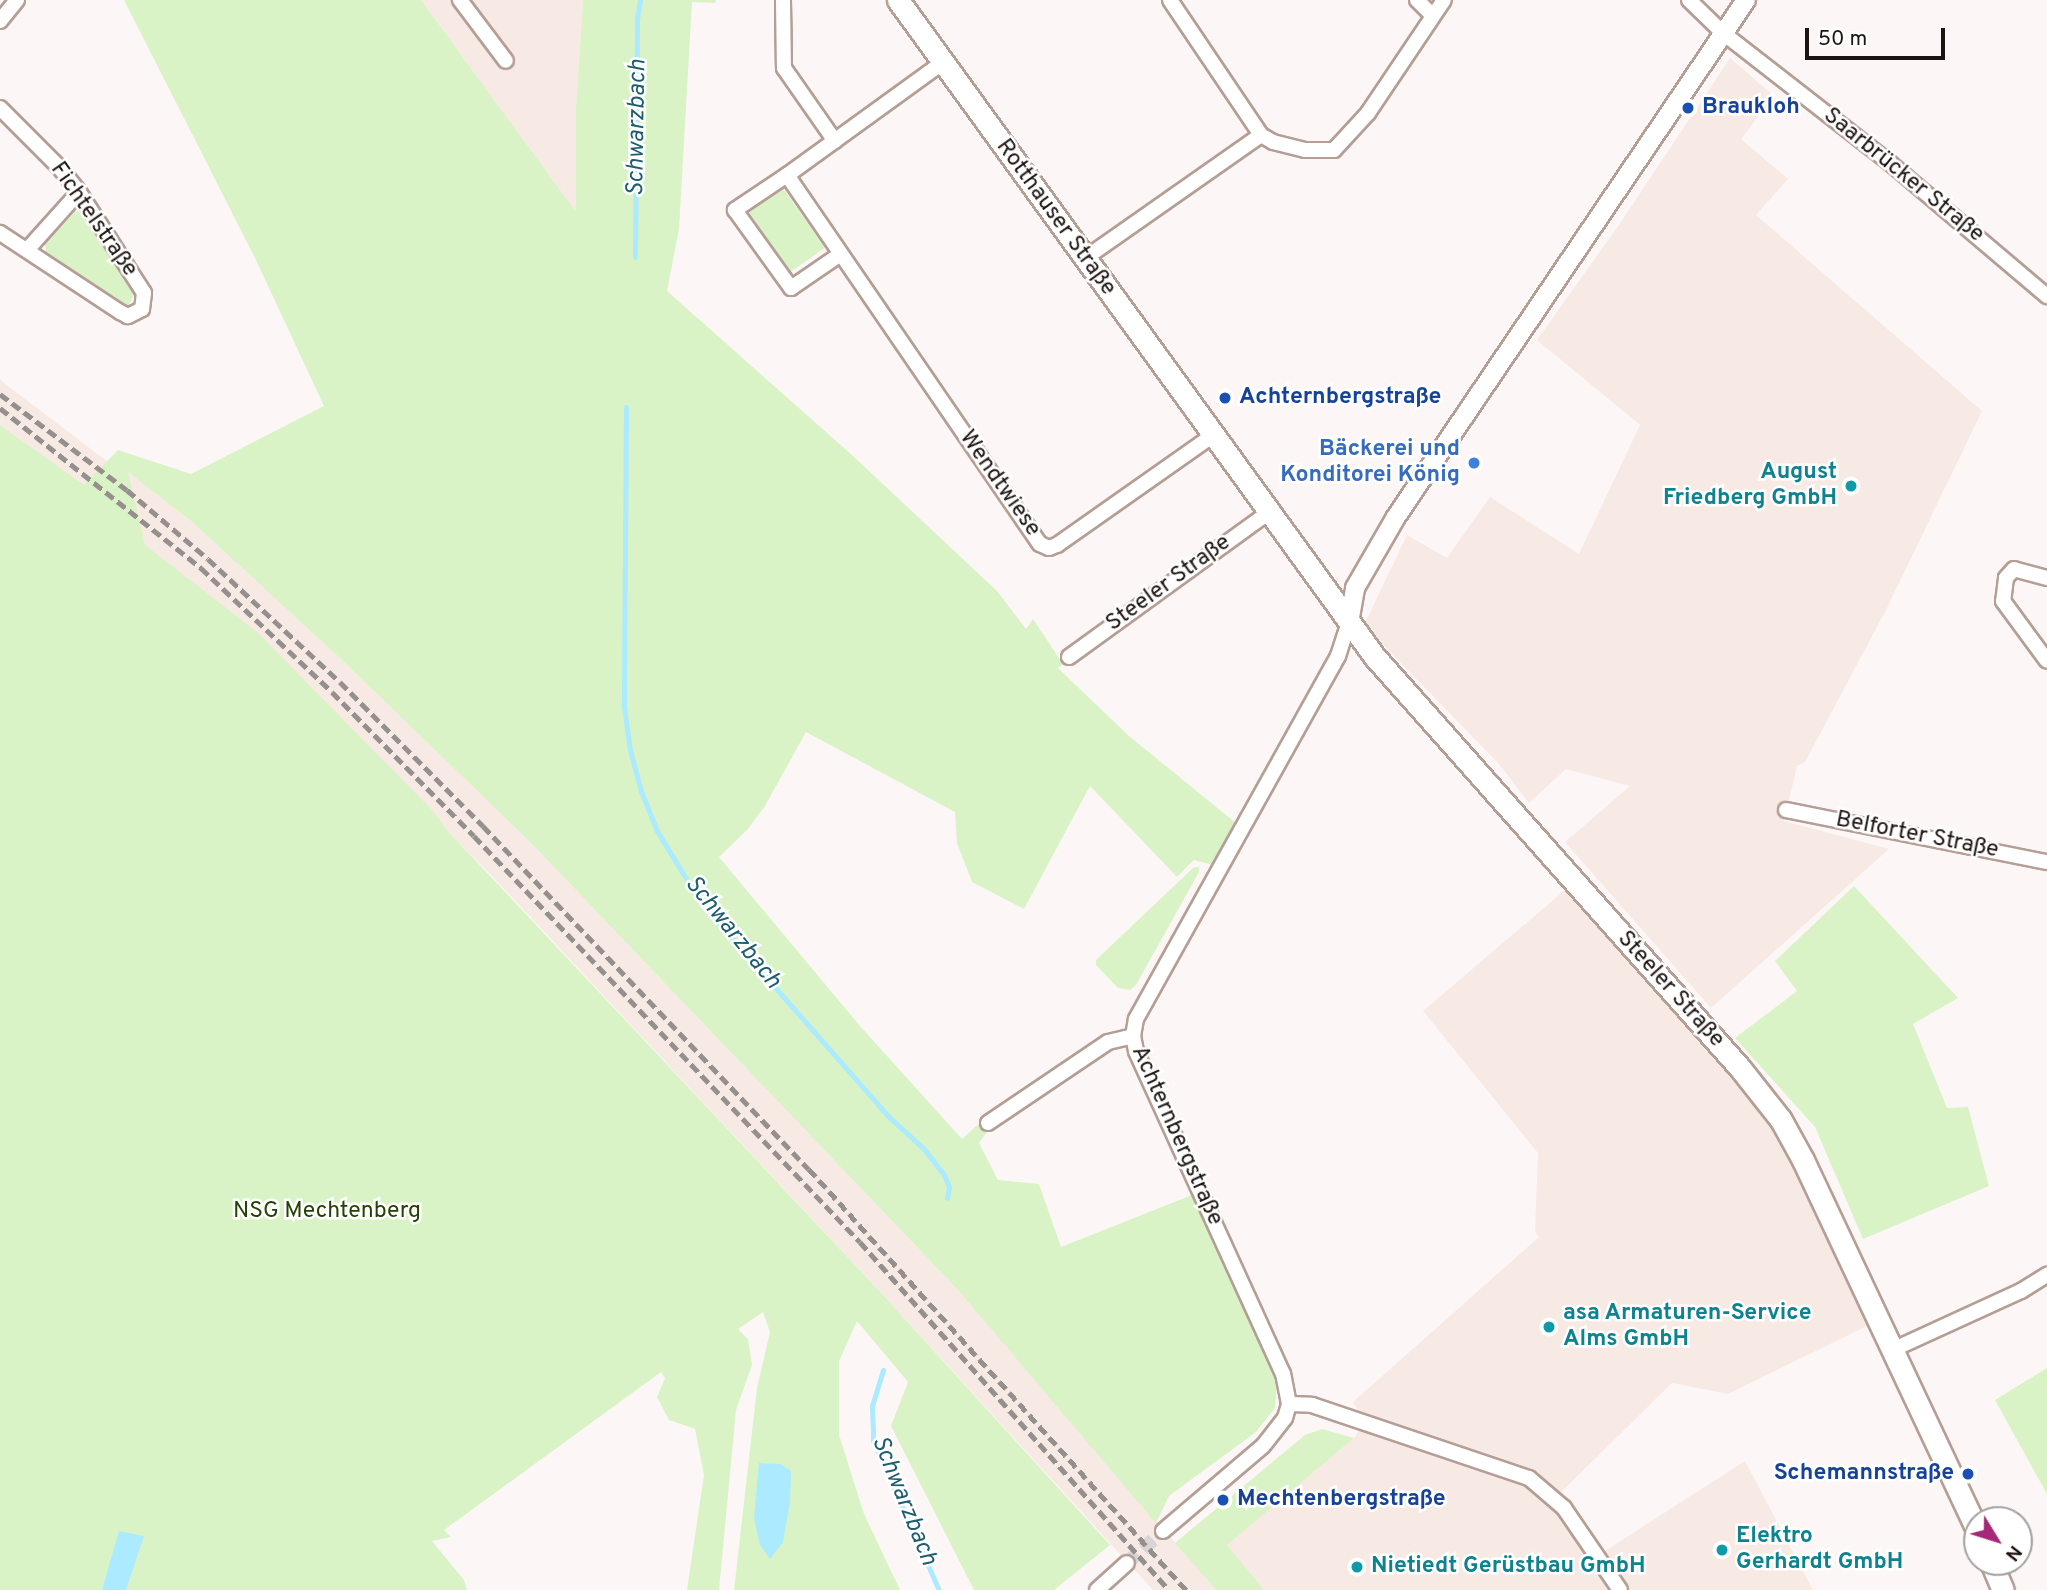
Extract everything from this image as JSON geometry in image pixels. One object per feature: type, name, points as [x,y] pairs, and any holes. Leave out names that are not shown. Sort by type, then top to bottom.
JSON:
[{"type":"main road","name":"Rotthauser Straße","points":[[898,0],[1212,436]]},
{"type":"main road","name":"Steeler Straße","points":[[1212,436],[1398,686],[1740,1068],[1775,1112],[1803,1160],[1966,1506]]},
{"type":"street","points":[[0,21],[17,0]]},
{"type":"street","points":[[460,0],[506,61]]},
{"type":"street","points":[[783,0],[784,68],[835,141]]},
{"type":"street","points":[[1170,0],[1261,135],[1273,142],[1304,150],[1334,150],[1368,113],[1444,0]]},
{"type":"street","points":[[1417,0],[1432,15]]},
{"type":"street","points":[[1689,0],[1723,33]]},
{"type":"street","name":"Achternbergstraße","points":[[1289,1404],[1283,1374],[1136,1051],[1133,1036],[1136,1019],[1338,656],[1349,623],[1355,588],[1396,517],[1746,0]]},
{"type":"street","name":"Saarbrücker Straße","points":[[1723,33],[1890,163],[2047,296]]},
{"type":"street","points":[[839,255],[791,288],[735,210],[942,63]]},
{"type":"street","name":"Fichtelstraße","points":[[0,108],[59,167],[79,192],[144,293],[142,309],[128,316],[120,312],[27,250]]},
{"type":"street","points":[[1084,259],[1261,135]]},
{"type":"street","name":"Wendtwiese","points":[[787,175],[839,255],[1040,544],[1049,548],[1057,545],[1212,436]]},
{"type":"street","points":[[0,233],[27,250],[79,192]]},
{"type":"street","name":"Steeler Straße","points":[[1069,657],[1269,512]]},
{"type":"street","points":[[2047,578],[2014,569],[2006,578],[2003,601],[2047,661]]},
{"type":"street","name":"Belforter Straße","points":[[1786,810],[2047,862]]},
{"type":"street","points":[[988,1124],[1108,1042],[1133,1036]]},
{"type":"street","points":[[1892,1350],[2021,1291],[2047,1275]]},
{"type":"street","points":[[1164,1531],[1263,1446],[1278,1429],[1289,1404],[1312,1405],[1529,1478],[1564,1508],[1620,1590]]},
{"type":"street","points":[[1097,1590],[1127,1563]]},
{"type":"shaded area","points":[[421,0],[583,0],[576,108],[577,214]]},
{"type":"shaded area","points":[[1730,58],[1774,96],[1741,139],[1788,179],[1756,215],[1982,411],[1886,610],[1805,762],[1797,766],[1784,821],[1889,849],[1711,1008],[1565,842],[1630,786],[1566,769],[1529,803],[1499,764],[1364,625],[1407,535],[1447,558],[1490,497],[1579,554],[1640,425],[1537,340],[1621,222]]},
{"type":"shaded area","points":[[0,380],[108,462],[84,486],[0,425]]},
{"type":"shaded area","points":[[127,471],[191,521],[343,661],[530,842],[958,1290],[1216,1590],[1153,1590],[884,1296],[493,877],[313,694],[146,550]]},
{"type":"shaded area","points":[[1571,885],[1765,1107],[1873,1323],[1728,1394],[1672,1383],[1550,1503],[1591,1560],[1745,1461],[1813,1590],[1264,1590],[1226,1545],[1354,1438],[1365,1422],[1353,1402],[1539,1237],[1535,1231],[1538,1153],[1423,1011]]},
{"type":"green space","name":"NSG Mechtenberg","points":[[124,0],[421,0],[576,212],[576,108],[583,0],[716,0],[715,3],[692,2],[679,229],[667,291],[853,456],[997,591],[1026,629],[1033,619],[1063,664],[1058,668],[1129,736],[1242,828],[1220,867],[1194,860],[1177,877],[1090,786],[1024,909],[972,882],[957,843],[955,812],[806,732],[765,806],[748,829],[719,857],[860,1026],[962,1139],[984,1119],[992,1125],[979,1143],[998,1180],[1039,1184],[1061,1247],[1192,1195],[1277,1381],[1275,1408],[1256,1432],[1169,1496],[1156,1523],[958,1290],[530,842],[343,661],[191,521],[128,472],[145,545],[257,632],[433,811],[446,829],[884,1296],[1110,1545],[1054,1590],[974,1590],[891,1426],[908,1382],[857,1321],[839,1361],[839,1435],[864,1514],[900,1590],[734,1590],[757,1388],[770,1332],[763,1312],[738,1329],[748,1339],[752,1365],[736,1410],[719,1590],[687,1590],[704,1475],[695,1429],[669,1420],[657,1397],[665,1378],[661,1372],[444,1530],[451,1537],[432,1541],[464,1580],[467,1590],[0,1590],[0,425],[84,485],[118,450],[191,474],[324,406],[255,258]]},
{"type":"green space","points":[[783,188],[825,248],[790,272],[749,212]]},
{"type":"green space","points":[[76,211],[80,212],[134,295],[128,306],[46,252],[45,244]]},
{"type":"green space","points":[[1194,867],[1199,867],[1199,872],[1136,985],[1130,990],[1118,988],[1096,965],[1096,960]]},
{"type":"green space","points":[[1854,886],[1958,998],[1913,1024],[1947,1108],[1968,1107],[1989,1186],[1863,1239],[1815,1127],[1735,1038],[1797,991],[1775,961]]},
{"type":"green space","points":[[2047,1368],[2047,1494],[1995,1400]]},
{"type":"green space","points":[[1322,1429],[1354,1438],[1227,1545],[1264,1590],[1216,1590],[1175,1543],[1305,1435]]},
{"type":"water","points":[[759,1463],[780,1464],[791,1471],[790,1503],[783,1542],[770,1559],[760,1545],[754,1518]]},
{"type":"water","points":[[119,1531],[144,1536],[126,1590],[102,1590]]},
{"type":"waterway","name":"Schwarzbach","points":[[635,257],[637,19],[640,0]]},
{"type":"waterway","name":"Schwarzbach","points":[[626,407],[624,707],[630,750],[641,791],[657,831],[701,903],[887,1115],[924,1149],[944,1175],[949,1187],[947,1198]]},
{"type":"waterway","name":"Schwarzbach","points":[[883,1370],[872,1406],[873,1440],[939,1590]]},
{"type":"tunnel","points":[[1127,1563],[1163,1531]]},
{"type":"railway","points":[[0,394],[127,490],[208,559],[340,682],[483,826],[809,1169],[1186,1590]]},
{"type":"railway","points":[[0,408],[201,568],[332,692],[474,836],[860,1242],[1169,1590]]},
{"type":"place","name":"Braukloh","points":[[1688,108]]},
{"type":"place","name":"Achternbergstraße","points":[[1225,398]]},
{"type":"place","name":"Bäckerei und Konditorei König","points":[[1474,463]]},
{"type":"place","name":"August Friedberg GmbH","points":[[1851,486]]},
{"type":"place","name":"asa Armaturen-Service Alms GmbH","points":[[1549,1327]]},
{"type":"place","name":"Schemannstraße","points":[[1968,1474]]},
{"type":"place","name":"Mechtenbergstraße","points":[[1223,1500]]},
{"type":"place","name":"Elektro Gerhardt GmbH","points":[[1722,1550]]},
{"type":"place","name":"Nietiedt Gerüstbau GmbH","points":[[1357,1567]]}]
